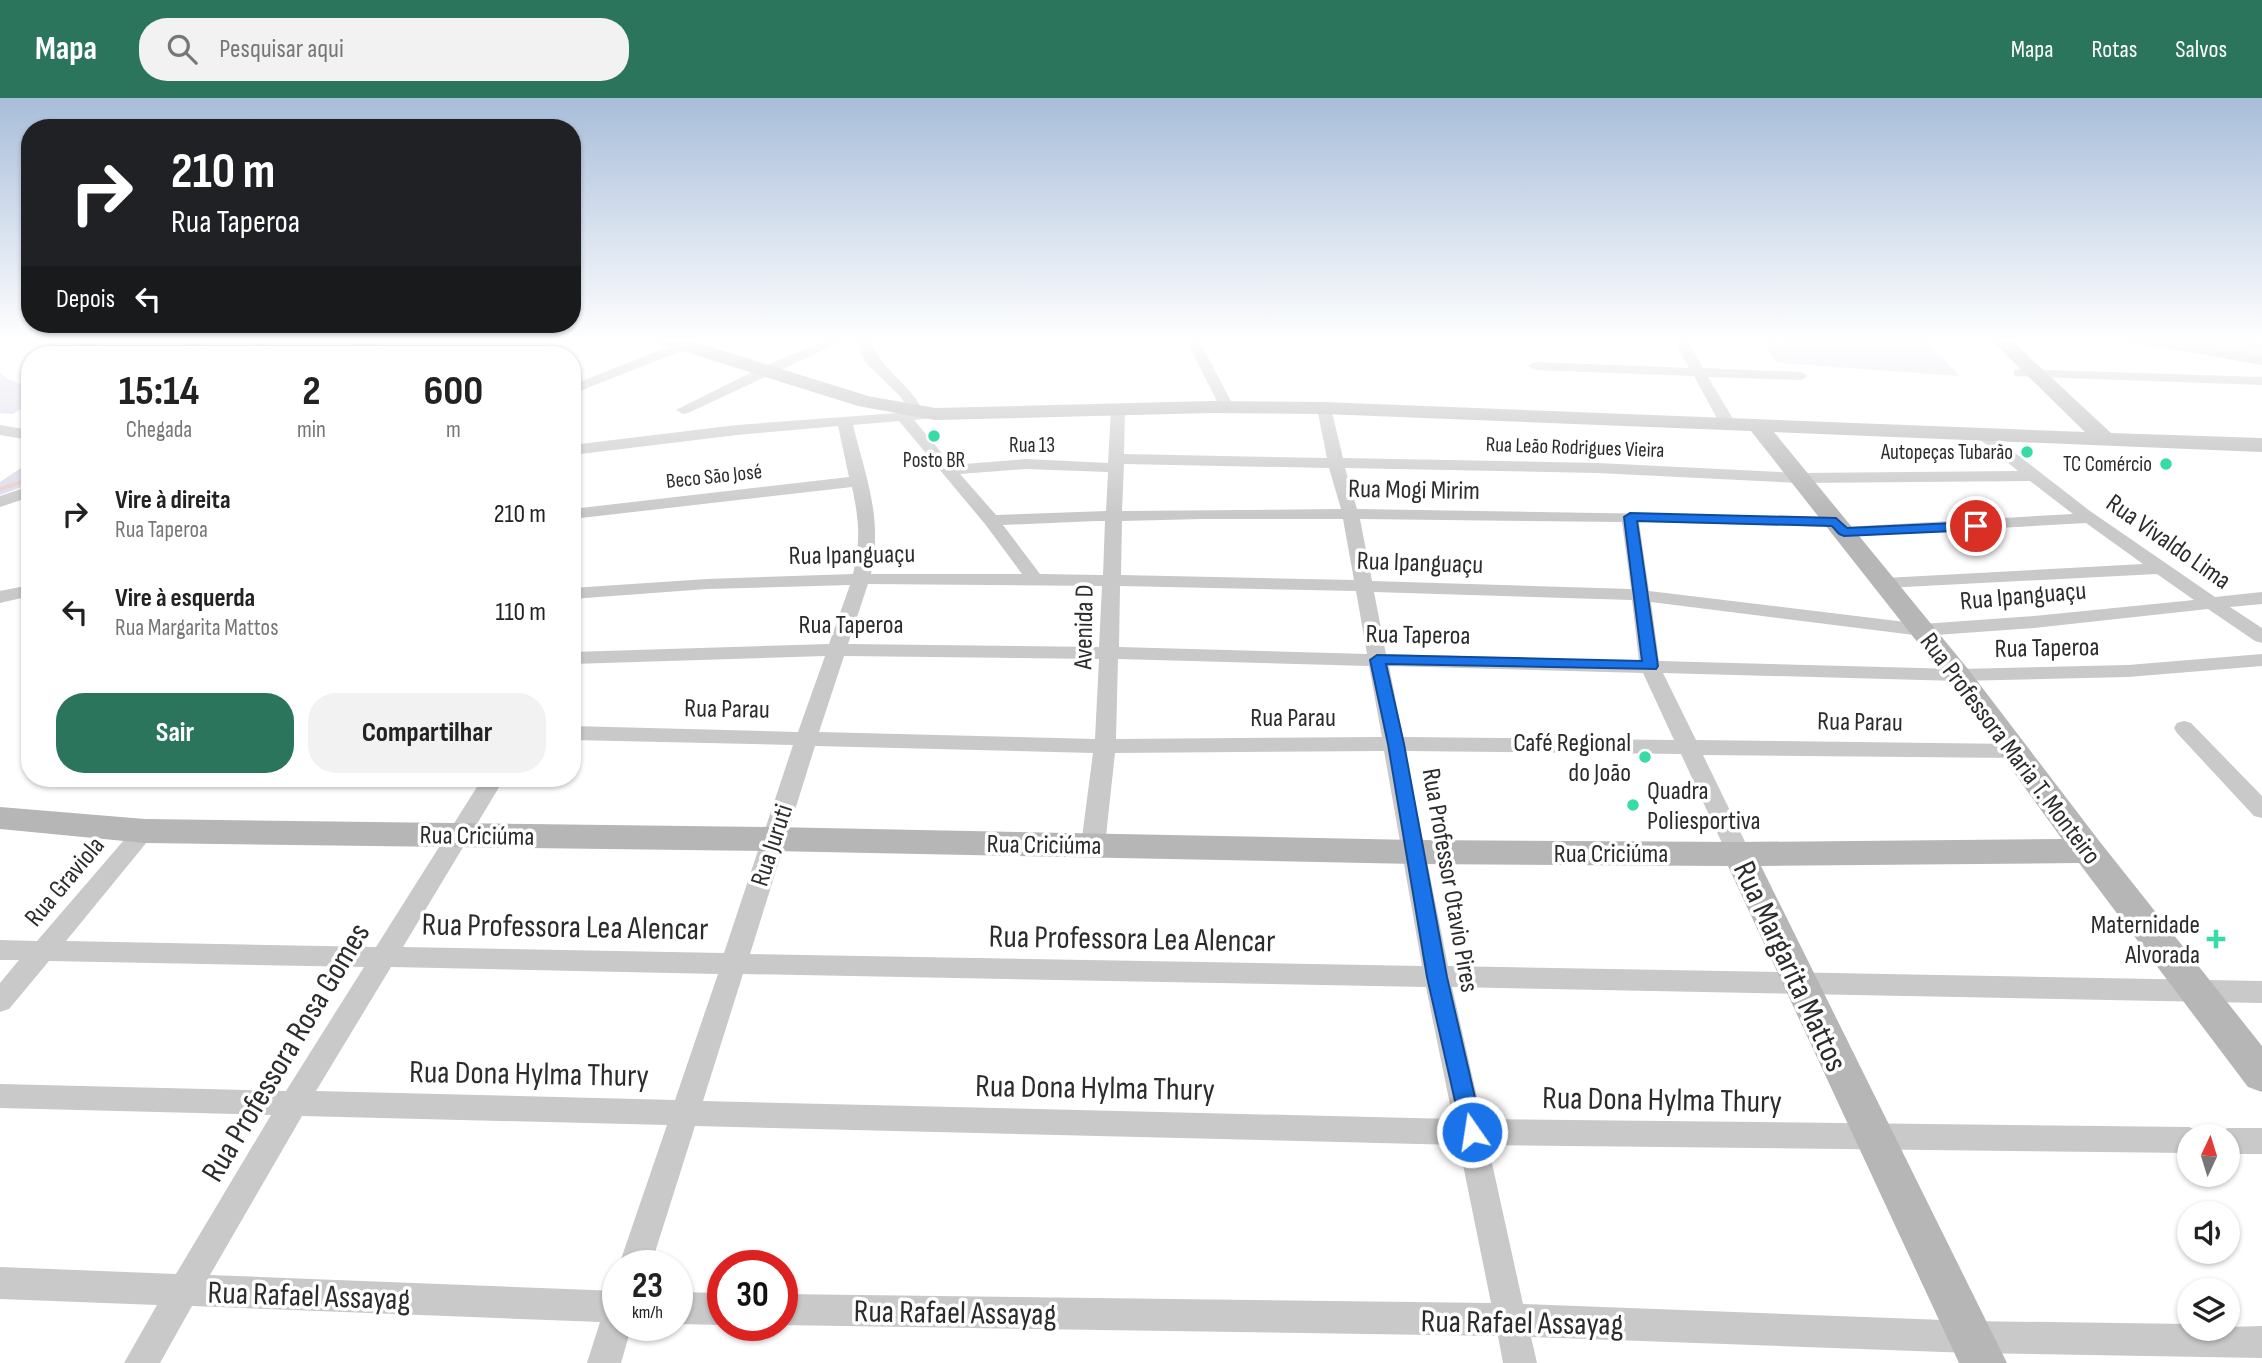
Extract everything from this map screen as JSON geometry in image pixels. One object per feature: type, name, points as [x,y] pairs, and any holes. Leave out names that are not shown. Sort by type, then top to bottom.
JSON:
[{"type":"street","points":[[683,410],[710,397]]},
{"type":"street","points":[[849,397],[910,409],[1324,408],[2262,445]]},
{"type":"street","points":[[907,397],[910,409],[948,470],[991,520],[1035,579]]},
{"type":"street","points":[[1222,397],[1227,407]]},
{"type":"street","points":[[1719,397],[1742,425]]},
{"type":"street","points":[[2053,397],[2096,438]]},
{"type":"street","points":[[836,421],[865,402]]},
{"type":"street","name":"Rua Professor Otavio Pires","points":[[1324,408],[1350,512],[1377,660],[1396,744],[1437,977],[1520,1363]]},
{"type":"street","points":[[581,449],[675,436],[836,421],[910,409]]},
{"type":"street","name":"Avenida D","points":[[1093,845],[1105,746],[1118,410]]},
{"type":"street","name":"Rua Juruti","points":[[640,1250],[772,839],[861,579],[868,547],[868,521],[860,481],[836,421]]},
{"type":"street","name":"Rua Professora Maria T. Monteiro","points":[[1742,425],[1799,478],[1885,583],[2262,1075]]},
{"type":"street","points":[[1,431],[21,434]]},
{"type":"street","name":"Rua Vivaldo Lima","points":[[1982,434],[2032,477],[2158,569],[2262,637]]},
{"type":"street","name":"Rua Leão Rodrigues Vieira","points":[[1117,463],[1598,468],[1799,478],[2032,477]]},
{"type":"street","name":"Rua 13","points":[[948,470],[1026,464],[1117,463]]},
{"type":"street","name":"Beco São José","points":[[581,512],[860,481]]},
{"type":"street","points":[[0,502],[21,494]]},
{"type":"street","name":"Rua Mogi Mirim","points":[[991,520],[1114,515],[1350,512],[1630,517],[1840,527],[2089,518]]},
{"type":"street","name":"Rua Margarita Mattos","points":[[1630,517],[1650,666],[1871,1136],[1976,1350]]},
{"type":"street","points":[[1885,583],[2158,569]]},
{"type":"street","name":"Rua Ipanguaçu","points":[[581,593],[719,583],[861,579],[1035,579],[1363,586],[1639,595],[1922,630],[2034,622],[2262,598]]},
{"type":"street","points":[[1,597],[21,592]]},
{"type":"street","name":"Rua Taperoa","points":[[581,658],[737,650],[1110,653],[1958,675],[2128,671],[2262,660]]},
{"type":"street","points":[[2184,728],[2262,810]]},
{"type":"street","name":"Rua Parau","points":[[581,733],[1105,746],[1396,744],[2014,751]]},
{"type":"street","name":"Rua Professora Rosa Gomes","points":[[141,1363],[294,1103],[489,787]]},
{"type":"street","name":"Rua Criciúma","points":[[0,818],[145,831],[772,839],[1415,852],[1738,854],[2088,851]]},
{"type":"street","name":"Rua Graviola","points":[[0,1001],[145,831]]},
{"type":"street","name":"Rua Professora Lea Alencar","points":[[0,950],[2262,992]]},
{"type":"street","name":"Rua Dona Hylma Thury","points":[[0,1096],[1472,1132],[2177,1140]]},
{"type":"street","points":[[2240,1141],[2262,1142]]},
{"type":"street","name":"Rua Rafael Assayag","points":[[0,1283],[602,1306]]},
{"type":"street","name":"Rua Rafael Assayag","points":[[798,1310],[1511,1320],[1976,1350],[2262,1342]]},
{"type":"street","points":[[604,1363],[611,1341]]},
{"type":"shaded area","points":[[0,397],[21,397],[21,408],[13,414],[0,413]]},
{"type":"shaded area","points":[[21,468],[21,487],[0,495],[0,482]]},
{"type":"waterway","points":[[0,489],[21,482]]},
{"type":"place","name":"Posto BR","points":[[934,436]]},
{"type":"place","name":"Autopeças Tubarão","points":[[2027,452]]},
{"type":"place","name":"TC Comércio","points":[[2166,464]]},
{"type":"place","name":"Café Regional do João","points":[[1645,757]]},
{"type":"place","name":"Quadra Poliesportiva","points":[[1633,805]]},
{"type":"place","name":"Maternidade Alvorada","points":[[2216,939]]},
{"type":"route","points":[[1472,1132],[1437,977],[1396,744],[1377,660],[1650,666],[1630,517],[1836,522],[1844,532],[1976,526]]}]
